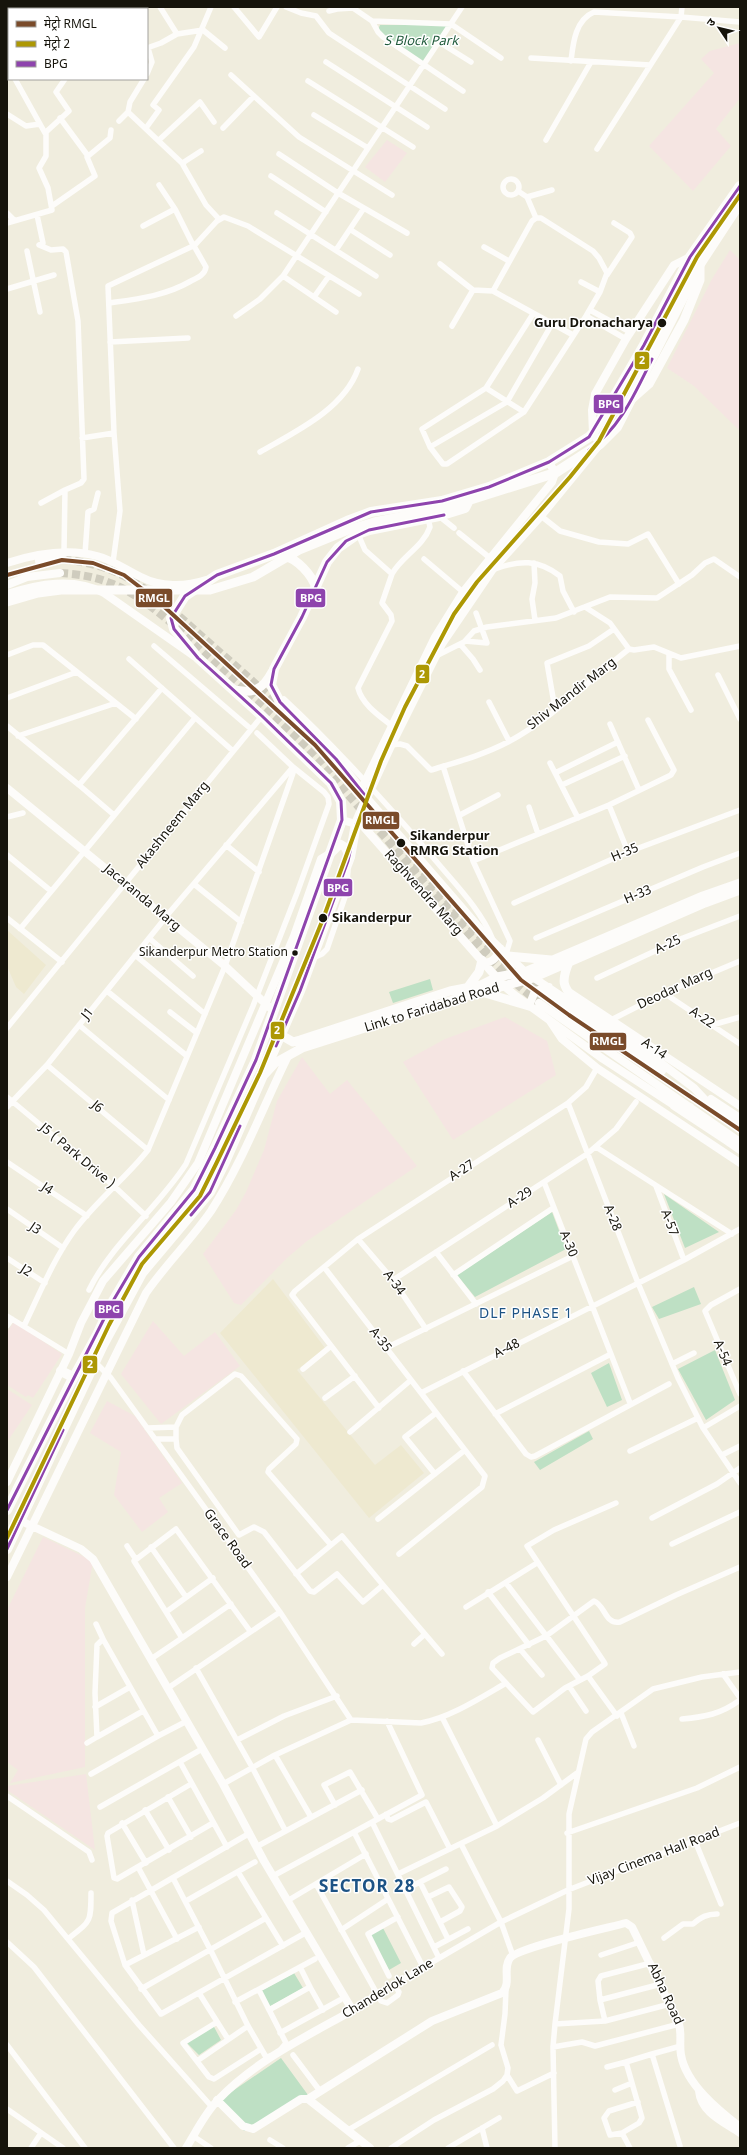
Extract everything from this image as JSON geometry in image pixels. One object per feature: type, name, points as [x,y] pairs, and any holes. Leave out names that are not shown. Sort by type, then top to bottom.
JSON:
[{"type":"highway","points":[[7,1510],[73,1377],[97,1335],[113,1301],[140,1257],[194,1190],[256,1060],[342,820],[340,801],[331,783],[262,716],[198,658],[174,629],[171,618],[184,596],[217,575],[274,554],[347,521],[371,512],[442,501],[489,487],[549,462],[593,433],[644,345],[690,257],[740,186]]},
{"type":"highway","points":[[7,1548],[63,1430],[142,1273],[210,1192],[225,1162],[300,991],[349,859],[364,790],[280,702],[272,691],[271,685],[274,669],[316,588],[327,562],[338,548],[358,534],[439,516],[465,508],[469,500],[555,472],[600,444],[617,427],[700,264],[740,203]]},
{"type":"highway","points":[[61,1371],[73,1377]]},
{"type":"highway","points":[[51,1423],[63,1430]]},
{"type":"main road","points":[[7,602],[38,593],[86,590],[210,590],[253,577],[299,550],[348,530],[374,522],[444,508],[469,500]]},
{"type":"main road","points":[[274,554],[287,557],[299,565],[311,576],[316,588]]},
{"type":"main road","points":[[234,690],[244,692],[254,691],[265,684],[274,669]]},
{"type":"main road","points":[[331,853],[336,845],[340,844],[345,847],[349,859]]},
{"type":"main road","name":"Link to Faridabad Road","points":[[262,1076],[275,1063],[309,1046],[504,986],[529,975],[558,959],[665,912],[740,883]]},
{"type":"main road","name":"Link to Faridabad Road","points":[[281,1035],[293,1042],[450,991],[481,985],[497,977],[529,975],[570,962],[705,903],[740,890]]},
{"type":"main road","points":[[502,950],[541,960],[558,959]]},
{"type":"main road","points":[[468,987],[479,972],[483,962]]},
{"type":"main road","points":[[570,962],[563,976],[568,991],[579,1007]]},
{"type":"main road","points":[[483,992],[529,1006]]},
{"type":"street","points":[[160,7],[177,34]]},
{"type":"street","points":[[146,128],[159,110],[153,105],[194,47],[203,30],[211,7]]},
{"type":"street","points":[[234,7],[259,37],[277,7]]},
{"type":"street","points":[[286,7],[301,13],[316,16],[329,33],[445,109]]},
{"type":"street","points":[[236,316],[260,299],[282,276],[462,7]]},
{"type":"street","points":[[597,149],[681,17],[682,7]]},
{"type":"street","points":[[329,11],[353,8],[372,21],[379,34],[463,91]]},
{"type":"street","points":[[571,61],[575,34],[592,13],[681,17],[740,22]]},
{"type":"street","points":[[372,21],[451,24],[501,58]]},
{"type":"street","points":[[148,48],[161,43],[177,34],[203,30],[224,48]]},
{"type":"street","points":[[439,42],[471,62]]},
{"type":"street","points":[[148,51],[152,62],[148,72]]},
{"type":"street","points":[[531,58],[650,65]]},
{"type":"street","points":[[326,62],[427,127]]},
{"type":"street","points":[[546,140],[591,62]]},
{"type":"street","points":[[231,75],[299,137],[392,195]]},
{"type":"street","points":[[16,80],[45,133],[46,156],[39,168],[46,183],[52,206]]},
{"type":"street","points":[[45,133],[60,121],[60,118],[69,111],[56,92],[64,80]]},
{"type":"street","points":[[119,121],[128,112],[130,102],[143,80]]},
{"type":"street","points":[[308,81],[412,147]]},
{"type":"street","points":[[223,128],[254,96]]},
{"type":"street","points":[[159,140],[200,102],[214,122]]},
{"type":"street","points":[[128,112],[183,164],[206,205],[219,219]]},
{"type":"street","points":[[7,114],[26,126],[40,124]]},
{"type":"street","points":[[314,115],[368,148]]},
{"type":"street","points":[[7,223],[49,212],[52,206],[95,176],[87,159],[88,156],[60,118]]},
{"type":"street","points":[[88,156],[110,138],[111,130]]},
{"type":"street","points":[[183,164],[201,151]]},
{"type":"street","points":[[278,154],[338,193],[407,233]]},
{"type":"street","points":[[271,176],[326,212]]},
{"type":"street","points":[[109,303],[158,296],[182,286],[204,272],[206,267],[193,247],[175,209],[159,185]]},
{"type":"street","points":[[527,198],[552,190]]},
{"type":"street","points":[[518,191],[527,198],[536,218]]},
{"type":"street","points":[[336,250],[364,208]]},
{"type":"street","points":[[143,226],[175,209]]},
{"type":"street","points":[[7,213],[14,220]]},
{"type":"street","points":[[277,213],[376,276]]},
{"type":"street","points":[[37,215],[43,238],[43,243],[39,246],[51,250],[64,249],[72,278],[80,354],[84,479],[81,483],[41,503]]},
{"type":"street","points":[[113,562],[120,511],[114,433],[108,288],[110,284],[193,247],[219,219],[226,218],[248,226],[359,294]]},
{"type":"street","points":[[493,291],[532,221],[536,218],[541,218],[593,251],[600,258],[607,275]]},
{"type":"street","points":[[533,314],[486,388],[424,427],[422,432],[441,463],[447,464],[524,412],[590,310],[607,275],[632,238],[630,233],[614,224]]},
{"type":"street","points":[[350,230],[390,255]]},
{"type":"street","points":[[484,247],[509,261]]},
{"type":"street","points":[[26,251],[40,312]]},
{"type":"street","points":[[364,790],[387,744],[442,644],[492,570],[541,516],[600,444],[593,433],[592,410],[595,394],[630,332],[674,265],[690,257]]},
{"type":"street","points":[[440,264],[473,290],[493,291],[573,335]]},
{"type":"street","points":[[7,289],[54,275]]},
{"type":"street","points":[[282,276],[336,312]]},
{"type":"street","points":[[314,297],[329,276]]},
{"type":"street","points":[[581,282],[600,292]]},
{"type":"street","points":[[452,326],[473,290]]},
{"type":"street","points":[[590,310],[630,332]]},
{"type":"street","points":[[586,316],[626,339]]},
{"type":"street","points":[[430,447],[507,402],[552,324]]},
{"type":"street","points":[[110,342],[188,338]]},
{"type":"street","points":[[260,452],[290,434],[338,401],[351,386],[358,369]]},
{"type":"street","points":[[486,388],[524,412]]},
{"type":"street","points":[[82,438],[114,433]]},
{"type":"street","points":[[371,788],[387,744],[391,725],[435,637],[463,592],[551,482],[555,472],[549,462]]},
{"type":"street","points":[[551,482],[564,488]]},
{"type":"street","points":[[63,556],[65,490]]},
{"type":"street","points":[[85,554],[88,512],[94,509],[98,493]]},
{"type":"street","points":[[439,516],[454,528]]},
{"type":"street","points":[[541,516],[560,531],[594,542],[628,544],[648,534],[679,584]]},
{"type":"street","points":[[391,725],[373,711],[362,698],[358,688],[392,621],[391,614],[382,603],[392,574],[396,566],[427,534],[430,528],[428,518]]},
{"type":"street","points":[[459,533],[490,558]]},
{"type":"street","points":[[358,534],[365,550],[392,574]]},
{"type":"street","points":[[7,563],[25,558],[85,554],[113,562],[142,578],[157,584],[192,584],[217,575]]},
{"type":"street","points":[[7,568],[31,561],[63,556]]},
{"type":"street","points":[[436,656],[462,642],[470,634],[481,629],[535,620],[548,620],[616,596],[657,598],[679,584],[705,563],[714,559],[740,577]]},
{"type":"street","points":[[424,560],[463,592]]},
{"type":"street","points":[[484,566],[492,570],[514,562],[534,563],[548,568],[560,576],[564,591],[574,612]]},
{"type":"street","points":[[534,563],[535,583],[532,598],[535,620]]},
{"type":"street","points":[[7,584],[27,577],[60,572]]},
{"type":"street","points":[[7,594],[29,588],[60,583],[82,584],[94,588],[104,593],[198,658]]},
{"type":"street","points":[[585,607],[606,620],[629,649]]},
{"type":"street","points":[[462,642],[487,643],[476,613]]},
{"type":"street","points":[[555,709],[547,663],[589,646],[614,629]]},
{"type":"street","points":[[462,642],[480,670]]},
{"type":"street","points":[[7,655],[33,645],[43,645],[136,720]]},
{"type":"street","points":[[154,646],[251,729]]},
{"type":"street","name":"Shiv Mandir Marg","points":[[387,744],[400,744],[407,746],[431,770],[484,753],[509,741],[542,720],[629,649],[634,650],[654,647],[669,655],[680,658],[740,646]]},
{"type":"street","points":[[669,655],[669,669],[691,710]]},
{"type":"street","points":[[129,659],[233,751]]},
{"type":"street","points":[[7,698],[77,672]]},
{"type":"street","points":[[718,675],[738,712],[740,719]]},
{"type":"street","points":[[79,785],[162,688]]},
{"type":"street","points":[[489,702],[509,741]]},
{"type":"street","points":[[18,736],[116,703]]},
{"type":"street","name":"Akashneem Marg","points":[[7,1028],[262,716]]},
{"type":"street","points":[[20,929],[195,718]]},
{"type":"street","points":[[474,861],[609,805],[671,775],[674,770],[648,720]]},
{"type":"street","points":[[610,724],[639,790]]},
{"type":"street","points":[[7,726],[114,815]]},
{"type":"street","points":[[89,1290],[104,1264],[174,1183],[186,1164],[253,1006],[329,804],[328,797],[324,792],[293,767],[257,733]]},
{"type":"street","points":[[555,773],[618,742]]},
{"type":"street","points":[[562,784],[625,756]]},
{"type":"street","points":[[550,763],[578,818]]},
{"type":"street","points":[[443,766],[474,861],[510,941],[495,959],[483,962]]},
{"type":"street","points":[[24,1326],[63,1248],[74,1230],[148,1150],[225,966],[294,773],[293,767]]},
{"type":"street","name":"J1","points":[[7,1107],[47,1065],[149,938],[293,767]]},
{"type":"street","name":"Jacaranda Marg","points":[[7,788],[84,851],[168,915],[256,995]]},
{"type":"street","points":[[364,790],[371,788]]},
{"type":"street","points":[[371,788],[404,823],[450,878],[480,917],[502,950]]},
{"type":"street","name":"Raghvendra Marg","points":[[364,790],[439,882],[502,950],[529,975],[547,990],[579,1007],[655,1054],[692,1086],[709,1104]]},
{"type":"street","points":[[460,815],[498,795]]},
{"type":"street","points":[[609,805],[628,852]]},
{"type":"street","points":[[529,807],[538,834]]},
{"type":"street","name":"H-35","points":[[514,903],[628,852],[740,810]]},
{"type":"street","points":[[7,817],[23,813]]},
{"type":"street","name":"Raghvendra Marg","points":[[342,820],[363,826],[504,986]]},
{"type":"street","points":[[226,845],[259,872]]},
{"type":"street","points":[[7,1482],[61,1371],[81,1323],[102,1281],[171,1202],[198,1163],[294,936],[321,859],[331,853]]},
{"type":"street","name":"H-33","points":[[536,938],[740,853]]},
{"type":"street","points":[[7,855],[51,892]]},
{"type":"street","points":[[194,884],[241,922]]},
{"type":"street","name":"A-25","points":[[597,978],[683,938],[740,916]]},
{"type":"street","points":[[7,919],[62,962]]},
{"type":"street","points":[[149,938],[193,976]]},
{"type":"street","points":[[135,955],[205,1014]]},
{"type":"street","name":"Deodar Marg","points":[[611,1020],[664,993],[740,961]]},
{"type":"street","points":[[504,986],[529,1006],[548,1018],[603,1059],[740,1150]]},
{"type":"street","points":[[529,1006],[535,991],[547,990],[740,1125]]},
{"type":"street","points":[[106,991],[187,1056]]},
{"type":"street","name":"A-14","points":[[568,991],[611,1020],[655,1054],[740,1106]]},
{"type":"street","name":"A-22","points":[[664,993],[740,1044]]},
{"type":"street","points":[[256,995],[262,994],[266,1000],[276,1007]]},
{"type":"street","points":[[539,1003],[740,1142]]},
{"type":"street","points":[[170,1012],[197,1033]]},
{"type":"street","points":[[712,1025],[740,1016]]},
{"type":"street","points":[[548,1018],[562,1039],[596,1069],[740,1163]]},
{"type":"street","points":[[79,1025],[169,1100]]},
{"type":"street","points":[[7,1577],[146,1292],[191,1238],[231,1178],[288,1056]]},
{"type":"street","name":"J6","points":[[47,1065],[148,1150]]},
{"type":"street","name":"A-27","points":[[332,1346],[292,1295],[295,1291],[358,1239],[568,1103],[586,1086],[596,1069]]},
{"type":"street","points":[[692,1086],[740,1118]]},
{"type":"street","name":"J5 ( Park Drive )","points":[[7,1097],[115,1187],[146,1216]]},
{"type":"street","name":"A-29","points":[[393,1280],[587,1154],[616,1129],[636,1102]]},
{"type":"street","name":"A-28","points":[[568,1103],[638,1282],[678,1378],[703,1428],[740,1483]]},
{"type":"street","points":[[672,1104],[690,1107]]},
{"type":"street","points":[[722,1130],[727,1141]]},
{"type":"street","points":[[596,1147],[732,1234]]},
{"type":"street","name":"J4","points":[[7,1162],[87,1216]]},
{"type":"street","name":"A-30","points":[[544,1182],[630,1403]]},
{"type":"street","name":"A-57","points":[[656,1186],[684,1260]]},
{"type":"street","points":[[453,1275],[553,1208]]},
{"type":"street","name":"J3","points":[[7,1209],[63,1248]]},
{"type":"street","points":[[638,1282],[684,1260],[740,1229]]},
{"type":"street","name":"A-34","points":[[358,1239],[393,1280],[426,1329]]},
{"type":"street","points":[[436,1252],[476,1304]]},
{"type":"street","points":[[386,1348],[572,1256]]},
{"type":"street","name":"J2","points":[[7,1258],[45,1283]]},
{"type":"street","name":"A-35","points":[[324,1267],[485,1476],[482,1487],[399,1554]]},
{"type":"street","name":"A-48","points":[[421,1393],[638,1282]]},
{"type":"street","name":"A-54","points":[[740,1289],[711,1305],[705,1311],[740,1394]]},
{"type":"street","points":[[7,1326],[9,1317],[69,1354]]},
{"type":"street","points":[[303,1369],[332,1346],[378,1408]]},
{"type":"street","points":[[672,1364],[694,1353]]},
{"type":"street","points":[[495,1414],[610,1354]]},
{"type":"street","name":"Grace Road","points":[[96,1363],[107,1372],[156,1439],[280,1612],[352,1720]]},
{"type":"street","points":[[463,1371],[526,1454],[531,1457],[630,1403],[669,1384]]},
{"type":"street","points":[[331,1545],[269,1475],[269,1469],[296,1444],[297,1440],[241,1376],[235,1374],[183,1414],[176,1427],[176,1446],[239,1535],[250,1528],[259,1528],[264,1532],[296,1574],[312,1592],[337,1574],[363,1602],[383,1585]]},
{"type":"street","points":[[325,1398],[354,1376]]},
{"type":"street","points":[[350,1432],[411,1380]]},
{"type":"street","points":[[703,1428],[740,1406]]},
{"type":"street","points":[[434,1474],[405,1437],[436,1413]]},
{"type":"street","points":[[630,1451],[698,1418]]},
{"type":"street","points":[[147,1428],[176,1427]]},
{"type":"street","points":[[156,1439],[176,1439]]},
{"type":"street","points":[[722,1455],[740,1446]]},
{"type":"street","points":[[378,1519],[465,1450]]},
{"type":"street","points":[[652,1518],[718,1484],[740,1468]]},
{"type":"street","points":[[616,1503],[554,1530],[527,1547],[573,1617],[604,1662],[604,1665],[588,1676],[569,1686],[533,1712],[506,1683],[492,1665],[500,1658],[528,1646],[546,1636],[573,1617],[594,1601],[610,1620],[615,1623],[620,1622],[676,1595],[740,1567]]},
{"type":"street","points":[[672,1544],[740,1512]]},
{"type":"street","points":[[21,1521],[90,1555],[223,1784],[256,1847],[287,1901],[307,1932],[350,2006],[350,2010]]},
{"type":"street","points":[[182,1638],[134,1564],[135,1558],[175,1527],[250,1631]]},
{"type":"street","points":[[296,1574],[341,1536],[344,1537],[442,1654]]},
{"type":"street","points":[[126,1546],[135,1558]]},
{"type":"street","points":[[150,1547],[186,1597]]},
{"type":"street","points":[[466,1607],[537,1563]]},
{"type":"street","points":[[166,1612],[213,1578]]},
{"type":"street","points":[[506,1583],[580,1680]]},
{"type":"street","points":[[488,1592],[528,1646]]},
{"type":"street","points":[[151,1659],[231,1604]]},
{"type":"street","points":[[168,1688],[280,1612]]},
{"type":"street","points":[[96,1624],[103,1640],[158,1736]]},
{"type":"street","points":[[414,1644],[426,1634]]},
{"type":"street","points":[[97,1737],[95,1707],[97,1645],[103,1640]]},
{"type":"street","points":[[520,1649],[542,1675]]},
{"type":"street","points":[[196,1668],[252,1767],[285,1830]]},
{"type":"street","points":[[555,2148],[553,2047],[569,1909],[568,1834],[572,1794],[586,1740],[592,1732],[653,1689],[723,1674],[740,1672]]},
{"type":"street","points":[[682,1719],[707,1717],[718,1714],[740,1699],[723,1674]]},
{"type":"street","points":[[588,1676],[619,1714],[634,1746]]},
{"type":"street","points":[[223,1784],[275,1755],[352,1720],[421,1723],[442,1716],[506,1683]]},
{"type":"street","points":[[569,1686],[586,1710]]},
{"type":"street","points":[[95,1707],[130,1687]]},
{"type":"street","points":[[237,1740],[284,1716],[337,1696]]},
{"type":"street","points":[[87,1743],[144,1711]]},
{"type":"street","points":[[442,1716],[497,1826]]},
{"type":"street","points":[[91,1774],[187,1721]]},
{"type":"street","points":[[273,1876],[422,1794],[387,1721]]},
{"type":"street","points":[[538,1740],[560,1785]]},
{"type":"street","points":[[100,1806],[202,1749]]},
{"type":"street","points":[[275,1755],[311,1817]]},
{"type":"street","points":[[180,1762],[227,1847]]},
{"type":"street","points":[[568,1834],[697,1788],[740,1767]]},
{"type":"street","points":[[335,1805],[324,1785],[350,1772],[378,1819]]},
{"type":"street","points":[[398,1874],[497,1826],[577,1773]]},
{"type":"street","points":[[191,1784],[111,1830],[107,1836],[113,1876],[117,1879],[213,1823]]},
{"type":"street","points":[[256,1847],[285,1830],[362,1790]]},
{"type":"street","points":[[7,1796],[89,1852],[92,1860]]},
{"type":"street","points":[[168,1797],[191,1837]]},
{"type":"street","points":[[386,1814],[388,1819],[391,1820],[426,1802],[450,1849]]},
{"type":"street","points":[[145,1810],[169,1850]]},
{"type":"street","points":[[372,1822],[439,1958]]},
{"type":"street","points":[[122,1823],[146,1863]]},
{"type":"street","name":"Vijay Cinema Hall Road","points":[[568,1890],[740,1823]]},
{"type":"street","points":[[354,1832],[423,1967]]},
{"type":"street","points":[[250,1833],[150,1891],[115,1909],[110,1917],[125,1965],[160,2014],[307,1932]]},
{"type":"street","points":[[695,1841],[721,1904]]},
{"type":"street","points":[[461,1844],[501,1922],[513,1956]]},
{"type":"street","points":[[287,1901],[366,1854]]},
{"type":"street","points":[[186,1901],[255,1862]]},
{"type":"street","points":[[138,1867],[177,1939]]},
{"type":"street","points":[[406,1889],[446,1869]]},
{"type":"street","points":[[238,1872],[282,1946]]},
{"type":"street","points":[[173,1878],[211,1950],[235,2002],[261,2049],[266,2057],[269,2057],[284,2047],[286,2043],[258,1990]]},
{"type":"street","points":[[7,1882],[27,1895],[44,1910],[69,1938],[139,2025],[215,2104],[248,2129],[253,2129],[301,2099],[308,2098],[320,2091],[432,2021],[502,1993],[506,1989]]},
{"type":"street","points":[[420,1882],[448,1939]]},
{"type":"street","points":[[316,1884],[341,1930],[384,2002],[396,1998],[399,1992],[394,1985]]},
{"type":"street","points":[[428,1897],[449,1887],[462,1907],[460,1911],[440,1922]]},
{"type":"street","name":"Chanderlok Lane","points":[[186,2148],[215,2104],[267,2060],[501,1922],[568,1890]]},
{"type":"street","points":[[69,1938],[88,1922],[91,1914],[90,1893]]},
{"type":"street","points":[[341,1930],[388,1899]]},
{"type":"street","points":[[132,1900],[144,1955]]},
{"type":"street","points":[[664,1938],[683,1924],[693,1924],[708,1914],[717,1914]]},
{"type":"street","points":[[389,1976],[368,1934],[398,1917]]},
{"type":"street","points":[[142,1989],[266,1918]]},
{"type":"street","name":"Abha Road","points":[[565,1938],[629,1924],[651,1963],[680,2024],[684,2064],[698,2089],[712,2106],[740,2127]]},
{"type":"street","points":[[125,1965],[199,1927]]},
{"type":"street","points":[[434,1947],[468,1928]]},
{"type":"street","points":[[554,2073],[517,2091],[507,2075],[507,2060],[501,2044],[505,2014],[508,1965],[513,1956],[565,1938]]},
{"type":"street","points":[[7,1942],[34,1967],[174,2148]]},
{"type":"street","points":[[601,1954],[640,1942]]},
{"type":"street","points":[[235,2002],[315,1959]]},
{"type":"street","points":[[605,2021],[600,2000],[598,1981],[601,1976],[651,1963]]},
{"type":"street","points":[[300,1967],[323,2010]]},
{"type":"street","points":[[600,2000],[661,1984]]},
{"type":"street","points":[[269,2010],[310,1987]]},
{"type":"street","points":[[199,1993],[228,2039]]},
{"type":"street","points":[[280,2033],[340,2000]]},
{"type":"street","points":[[555,2024],[605,2021],[670,2004]]},
{"type":"street","points":[[217,2022],[185,2041],[183,2044],[209,2077],[214,2079],[261,2049]]},
{"type":"street","points":[[553,2047],[582,2042],[595,2046],[680,2024]]},
{"type":"street","points":[[197,2061],[248,2026]]},
{"type":"street","points":[[348,2130],[492,2044]]},
{"type":"street","points":[[7,2045],[85,2148]]},
{"type":"street","points":[[607,2068],[681,2046]]},
{"type":"street","points":[[652,2054],[680,2146]]},
{"type":"street","points":[[293,2056],[320,2091]]},
{"type":"street","points":[[626,2062],[638,2102],[642,2121],[622,2133],[610,2135],[605,2115],[609,2111],[638,2102]]},
{"type":"street","points":[[392,2148],[434,2120],[493,2089],[507,2075]]},
{"type":"street","points":[[615,2090],[632,2084]]},
{"type":"street","name":"Abha Road","points":[[698,2089],[699,2096],[706,2110],[740,2133]]},
{"type":"street","points":[[308,2098],[370,2148]]},
{"type":"street","points":[[7,2109],[63,2148]]},
{"type":"street","points":[[448,2148],[499,2118]]},
{"type":"street","points":[[482,2128],[487,2148]]},
{"type":"street","points":[[31,2148],[41,2133]]},
{"type":"street","points":[[622,2133],[630,2148]]},
{"type":"street","points":[[193,2136],[211,2148]]},
{"type":"street","points":[[270,2140],[282,2148]]},
{"type":"street","points":[[348,2148],[360,2141]]},
{"type":"shaded area","points":[[740,43],[740,98],[716,129],[731,146],[693,191],[649,146],[714,73],[701,59],[710,51]]},
{"type":"shaded area","points":[[387,140],[407,153],[385,182],[365,167]]},
{"type":"shaded area","points":[[730,250],[740,260],[740,431],[694,386],[667,368],[712,279]]},
{"type":"shaded area","points":[[7,930],[46,965],[24,994],[16,987],[7,966]]},
{"type":"shaded area","points":[[505,1017],[547,1041],[556,1075],[453,1140],[403,1062],[445,1039]]},
{"type":"shaded area","points":[[302,1057],[330,1094],[347,1080],[417,1166],[307,1241],[287,1258],[241,1305],[234,1303],[203,1254],[236,1210],[246,1192],[264,1150],[277,1101]]},
{"type":"shaded area","points":[[273,1279],[325,1348],[297,1370],[375,1465],[401,1445],[424,1473],[369,1518],[220,1333]]},
{"type":"shaded area","points":[[153,1321],[184,1356],[215,1332],[240,1366],[161,1424],[121,1374]]},
{"type":"shaded area","points":[[14,1322],[62,1354],[33,1398],[28,1395],[26,1397],[7,1385],[7,1332]]},
{"type":"shaded area","points":[[7,1389],[32,1405],[7,1442]]},
{"type":"shaded area","points":[[107,1401],[135,1416],[182,1483],[159,1498],[168,1512],[142,1532],[114,1495],[121,1452],[90,1433]]},
{"type":"shaded area","points":[[43,1537],[93,1561],[85,1608],[85,1767],[10,1783],[18,1770],[7,1762],[7,1610]]},
{"type":"shaded area","points":[[86,1774],[95,1850],[7,1790],[7,1786]]},
{"type":"green space","name":"S Block Park","points":[[380,25],[453,25],[425,63],[377,32]]},
{"type":"green space","points":[[430,979],[433,990],[393,1003],[389,992]]},
{"type":"green space","points":[[664,1194],[719,1232],[685,1248]]},
{"type":"green space","points":[[552,1212],[566,1249],[475,1297],[457,1275]]},
{"type":"green space","points":[[694,1287],[701,1304],[659,1319],[652,1307]]},
{"type":"green space","points":[[715,1350],[735,1400],[706,1420],[678,1369]]},
{"type":"green space","points":[[609,1363],[622,1400],[607,1407],[591,1373]]},
{"type":"green space","points":[[589,1431],[593,1439],[540,1470],[534,1462]]},
{"type":"green space","points":[[383,1928],[401,1963],[389,1970],[370,1935]]},
{"type":"green space","points":[[294,1973],[303,1988],[269,2007],[261,1991]]},
{"type":"green space","points":[[213,2025],[221,2040],[199,2055],[186,2042]]},
{"type":"green space","points":[[281,2058],[308,2095],[244,2131],[221,2099]]},
{"type":"tunnel","points":[[63,559],[100,566],[122,575],[145,589],[176,614],[281,708]]},
{"type":"tunnel","points":[[60,573],[94,578],[126,590],[154,609],[180,631],[305,746],[486,954],[508,977],[539,1003]]},
{"type":"tunnel","points":[[370,807],[432,882],[493,951],[516,972],[545,993]]},
{"type":"metro line","name":"2","points":[[7,1538],[109,1325],[142,1264],[200,1196],[216,1164],[260,1073],[323,919],[381,761],[405,707],[454,614],[477,582],[570,477],[599,441],[697,257],[740,195]]},
{"type":"metro line","name":"RMGL","points":[[7,575],[62,560],[93,563],[124,575],[158,601],[315,745],[521,980],[569,1015],[740,1130]]},
{"type":"transit line","name":"BPG","points":[[7,1510],[113,1301],[139,1257],[194,1190],[215,1148],[256,1060],[342,820],[341,801],[331,783],[262,716],[198,658],[174,629],[171,618],[185,596],[217,575],[274,554],[371,512],[442,501],[489,487],[549,462],[589,437],[644,345],[690,257],[740,186]]},
{"type":"transit line","name":"BPG","points":[[589,450],[600,441],[619,420],[633,397],[652,359]]},
{"type":"transit line","name":"BPG","points":[[276,1046],[300,991],[348,861],[356,824],[367,798],[336,759],[280,702],[271,685],[274,669],[302,617],[327,562],[346,541],[369,530],[444,515]]},
{"type":"transit line","name":"BPG","points":[[191,1215],[210,1192],[240,1126]]},
{"type":"transit line","name":"BPG","points":[[7,1549],[63,1430]]},
{"type":"place","name":"Guru Dronacharya","points":[[662,323]]},
{"type":"place","name":"Sikanderpur RMRG Station","points":[[401,843]]},
{"type":"place","name":"Sikanderpur","points":[[323,918]]},
{"type":"place","name":"Sikanderpur Metro Station","points":[[295,953]]},
{"type":"district","name":"DLF PHASE 1","points":[[526,1314]]},
{"type":"district","name":"SECTOR 28","points":[[367,1888]]}]
